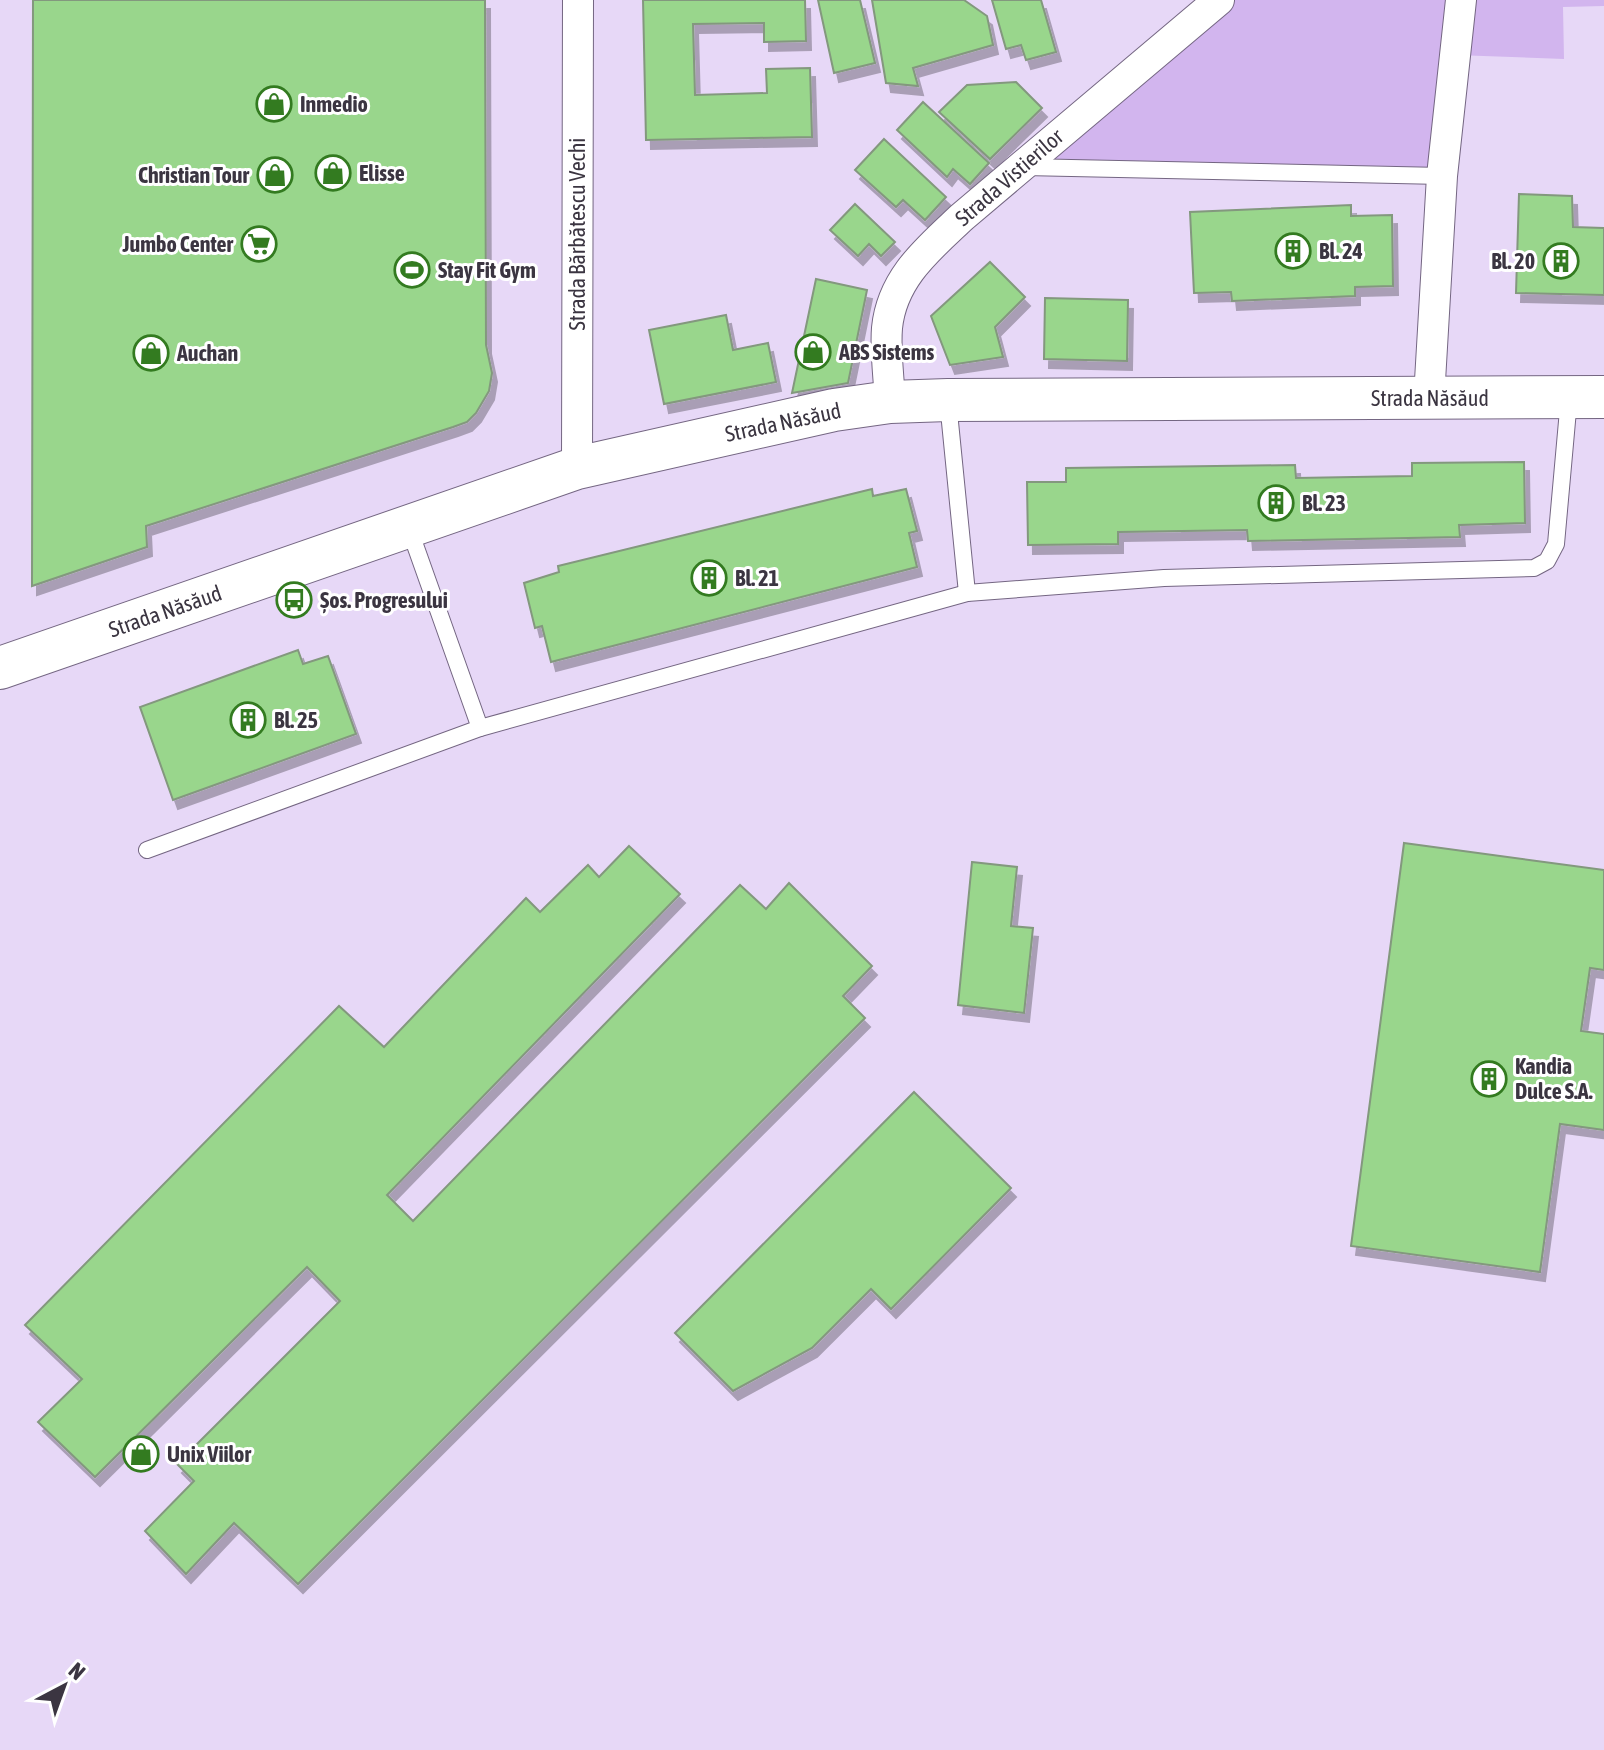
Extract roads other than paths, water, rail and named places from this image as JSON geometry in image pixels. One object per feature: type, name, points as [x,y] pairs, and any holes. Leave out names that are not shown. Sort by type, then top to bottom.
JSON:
[{"type":"street","name":"Strada Bărbătescu Vechi","points":[[577,468],[578,0]]},
{"type":"street","name":"Strada Vistierilor","points":[[890,402],[887,328],[903,278],[926,250],[1020,167],[1219,0]]},
{"type":"street","points":[[1429,398],[1442,176],[1461,0]]},
{"type":"street","name":"Strada Năsăud","points":[[0,668],[577,468],[834,410],[890,402],[948,400],[1587,397]]},
{"type":"lane","points":[[1020,167],[1442,176]]},
{"type":"lane","points":[[147,850],[480,728],[967,593],[1164,578],[1534,568],[1547,561],[1556,544],[1587,397]]},
{"type":"lane","points":[[948,400],[967,593]]},
{"type":"lane","points":[[409,526],[480,728]]},
{"type":"place","name":"Inmedio","points":[[274,104]]},
{"type":"place","name":"Elisse","points":[[333,173]]},
{"type":"place","name":"Christian Tour","points":[[275,175]]},
{"type":"place","name":"Jumbo Center","points":[[259,244]]},
{"type":"place","name":"Bl. 24","points":[[1293,251]]},
{"type":"place","name":"Bl. 20","points":[[1561,261]]},
{"type":"place","name":"Stay Fit Gym","points":[[412,270]]},
{"type":"place","name":"ABS Sistems","points":[[813,352]]},
{"type":"place","name":"Auchan","points":[[151,353]]},
{"type":"place","name":"Bl. 23","points":[[1276,503]]},
{"type":"place","name":"Bl. 21","points":[[709,578]]},
{"type":"place","name":"Șos. Progresului","points":[[294,600]]},
{"type":"place","name":"Bl. 25","points":[[248,720]]},
{"type":"place","name":"Kandia Dulce S.A.","points":[[1489,1079]]},
{"type":"place","name":"Unix Viilor","points":[[141,1454]]}]
